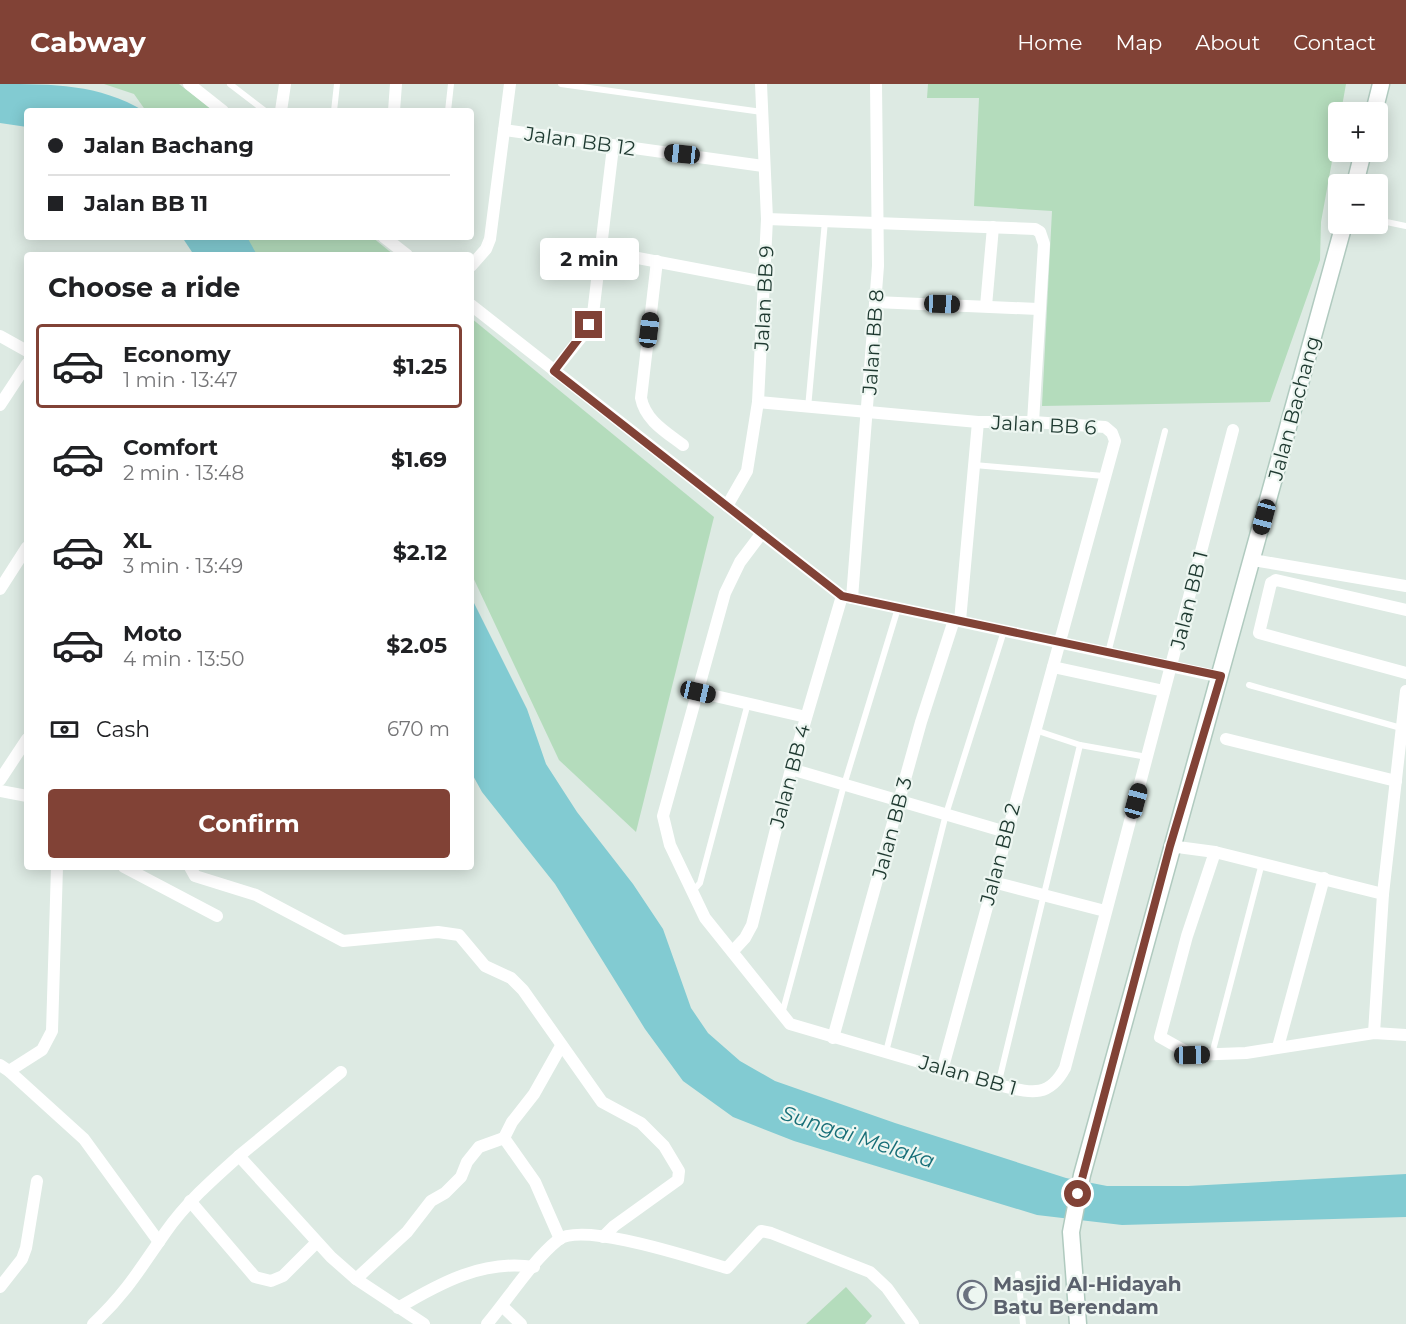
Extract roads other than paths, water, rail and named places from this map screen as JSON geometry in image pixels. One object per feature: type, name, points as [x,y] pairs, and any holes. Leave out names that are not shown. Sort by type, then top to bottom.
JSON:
[{"type":"street","points":[[189,84],[220,108]]},
{"type":"street","points":[[281,108],[285,84]]},
{"type":"street","points":[[394,108],[396,84]]},
{"type":"street","points":[[474,263],[486,249],[490,239],[510,84]]},
{"type":"street","name":"Jalan BB 9","points":[[727,506],[747,471],[758,402],[767,219],[763,166],[762,84]]},
{"type":"street","name":"Jalan BB 8","points":[[847,597],[868,413],[875,302],[879,222],[876,84]]},
{"type":"street","points":[[1372,84],[1374,102]]},
{"type":"street","points":[[1377,102],[1381,84]]},
{"type":"street","points":[[1380,102],[1391,84]]},
{"type":"street","name":"Jalan BB 12","points":[[504,130],[613,147],[763,166]]},
{"type":"street","points":[[554,371],[589,325],[593,314],[613,147]]},
{"type":"street","points":[[767,219],[1035,229],[1043,237],[1033,422]]},
{"type":"street","points":[[986,306],[993,227]]},
{"type":"street","name":"Jalan Bachang","points":[[1078,1324],[1071,1232],[1082,1175],[1170,846],[1221,676],[1341,234]]},
{"type":"street","points":[[388,240],[403,252]]},
{"type":"street","points":[[601,251],[765,282]]},
{"type":"street","points":[[657,261],[641,398],[643,408],[650,418],[683,445]]},
{"type":"street","points":[[875,302],[1038,309]]},
{"type":"street","points":[[474,307],[847,597],[1221,676]]},
{"type":"street","points":[[0,336],[24,349]]},
{"type":"street","points":[[0,405],[24,369]]},
{"type":"street","name":"Jalan BB 6","points":[[758,402],[978,422],[1033,422],[1106,427],[1112,433],[1114,441],[1060,643]]},
{"type":"street","name":"Jalan BB 3","points":[[833,1038],[921,722],[957,621],[978,422]]},
{"type":"street","name":"Jalan BB 1","points":[[762,533],[740,562],[725,593],[663,816],[670,845],[705,918],[782,1016],[800,1028],[943,1067],[998,1085],[1031,1092],[1047,1090],[1058,1081],[1065,1068],[1233,430]]},
{"type":"street","points":[[0,589],[24,552]]},
{"type":"street","points":[[1253,560],[1406,586]]},
{"type":"street","points":[[1406,610],[1276,580],[1269,589],[1259,633],[1406,673]]},
{"type":"street","name":"Jalan BB 4","points":[[733,951],[745,938],[752,925],[806,717],[847,597]]},
{"type":"street","name":"Jalan BB 2","points":[[943,1067],[1060,643]]},
{"type":"street","points":[[1053,667],[1164,691]]},
{"type":"street","points":[[1374,1033],[1383,894],[1406,691]]},
{"type":"street","points":[[698,692],[806,717]]},
{"type":"street","points":[[1226,739],[1396,781]]},
{"type":"street","points":[[0,780],[24,744]]},
{"type":"street","points":[[791,769],[1006,832]]},
{"type":"street","points":[[0,790],[24,795]]},
{"type":"street","points":[[1170,846],[1215,852],[1383,894]]},
{"type":"street","points":[[1215,852],[1187,936],[1160,1037],[1192,1055],[1246,1053],[1374,1033],[1406,1035]]},
{"type":"street","points":[[57,870],[52,1031],[48,1043],[42,1050],[5,1068],[84,1139],[159,1242]]},
{"type":"street","points":[[130,870],[217,916]]},
{"type":"street","points":[[192,870],[195,876],[256,896],[343,941],[438,932],[459,935],[485,966],[511,978],[544,1016],[561,1046],[602,1102],[641,1124],[664,1146],[679,1171],[678,1180],[614,1226],[603,1237]]},
{"type":"street","points":[[1278,1047],[1324,878]]},
{"type":"street","points":[[993,882],[1105,911]]},
{"type":"street","points":[[356,1279],[407,1232],[431,1201],[445,1193],[460,1177],[467,1162],[479,1147],[504,1138],[512,1122],[534,1094],[561,1046]]},
{"type":"street","points":[[93,1324],[133,1282],[190,1201],[239,1156],[341,1072]]},
{"type":"street","points":[[504,1138],[535,1182],[560,1239]]},
{"type":"street","points":[[239,1156],[316,1243],[356,1279],[424,1324]]},
{"type":"street","points":[[0,1287],[22,1259],[26,1248],[37,1181]]},
{"type":"street","points":[[190,1201],[255,1277],[271,1281],[284,1276],[316,1243]]},
{"type":"street","points":[[487,1324],[560,1239],[584,1234],[639,1243],[727,1268],[758,1233],[771,1233],[870,1272],[886,1288],[913,1324]]},
{"type":"street","points":[[398,1308],[476,1270],[498,1265],[534,1267]]},
{"type":"street","points":[[502,1306],[521,1324]]},
{"type":"lane","points":[[230,84],[261,108]]},
{"type":"lane","points":[[334,108],[337,84]]},
{"type":"lane","points":[[448,108],[451,84]]},
{"type":"lane","points":[[561,84],[762,112]]},
{"type":"lane","points":[[808,408],[825,221]]},
{"type":"lane","points":[[1388,222],[1406,226]]},
{"type":"lane","points":[[1108,653],[1165,431]]},
{"type":"lane","points":[[974,465],[1104,476]]},
{"type":"lane","points":[[782,1016],[844,784],[898,608]]},
{"type":"lane","points":[[886,1052],[946,814],[1004,631]]},
{"type":"lane","points":[[1250,685],[1401,728]]},
{"type":"lane","points":[[693,891],[700,883],[748,703]]},
{"type":"lane","points":[[1035,730],[1080,745],[1147,757]]},
{"type":"lane","points":[[998,1085],[1080,745]]},
{"type":"lane","points":[[1212,1054],[1262,863]]},
{"type":"lane","points":[[1018,1274],[1023,1324]]},
{"type":"water","points":[[0,84],[75,87],[110,95],[138,108],[24,108],[24,127],[0,123]]},
{"type":"water","points":[[184,240],[249,240],[255,252],[192,252]]},
{"type":"water","name":"Sungai Melaka","points":[[474,603],[527,709],[546,764],[577,812],[633,884],[663,929],[691,1008],[708,1033],[740,1061],[775,1081],[895,1123],[1066,1178],[1107,1186],[1188,1186],[1406,1174],[1406,1217],[1122,1225],[1037,1215],[794,1141],[733,1117],[683,1081],[645,1029],[555,884],[482,792],[474,777]]},
{"type":"place","name":"Masjid Al-Hidayah Batu Berendam","points":[[972,1295]]}]
